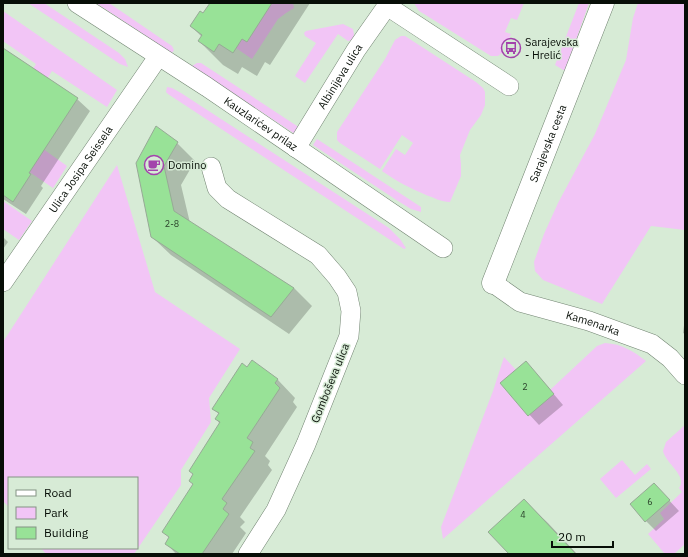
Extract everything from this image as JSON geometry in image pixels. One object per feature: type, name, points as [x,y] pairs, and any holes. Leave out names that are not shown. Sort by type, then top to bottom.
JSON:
[{"type":"main road","name":"Sarajevska cesta","points":[[493,283],[603,3]]},
{"type":"street","name":"Kauzlarićev prilaz","points":[[76,3],[207,87],[443,248]]},
{"type":"street","name":"Albinijeva ulica","points":[[296,148],[356,50],[388,5],[509,86]]},
{"type":"street","name":"Ulica Josipa Seissela","points":[[3,282],[158,57]]},
{"type":"street","name":"Gomboševa ulica","points":[[211,167],[217,188],[228,199],[318,255],[337,277],[347,292],[351,311],[349,336],[306,444],[276,510],[248,554]]},
{"type":"street","name":"Kamenarka","points":[[493,283],[520,302],[589,321],[652,344],[670,358],[685,375]]},
{"type":"green space","points":[[28,3],[44,3],[119,53],[125,59],[128,67],[120,64]]},
{"type":"green space","points":[[96,3],[109,3],[172,46],[174,50],[172,53]]},
{"type":"green space","points":[[272,3],[293,3],[294,8],[278,19],[252,59],[236,48],[242,39],[247,42]]},
{"type":"green space","points":[[414,3],[524,3],[517,20],[511,18],[505,32],[511,34],[503,52],[498,56],[491,56],[419,11]]},
{"type":"green space","points":[[579,3],[589,3],[565,71],[555,65]]},
{"type":"green space","points":[[638,3],[685,3],[685,230],[651,226],[602,304],[543,280],[535,271],[534,262],[544,234],[558,203],[595,134],[626,60],[633,18]]},
{"type":"green space","points":[[3,11],[117,90],[107,107],[52,71],[15,129],[67,166],[53,188],[3,154],[3,115],[36,64],[3,41]]},
{"type":"green space","points":[[343,24],[353,29],[354,35],[352,40],[348,41],[338,34],[305,83],[295,76],[316,43],[305,36],[304,33],[306,31]]},
{"type":"green space","points":[[401,36],[405,36],[476,82],[485,92],[485,105],[481,115],[470,130],[460,155],[461,176],[450,202],[441,201],[420,192],[382,171],[396,149],[405,155],[413,143],[402,135],[380,169],[337,140],[337,132],[385,59],[395,40]]},
{"type":"green space","points":[[197,63],[201,63],[300,128],[295,134],[192,66]]},
{"type":"green space","points":[[167,87],[181,93],[389,228],[400,239],[406,248],[404,249],[168,94],[166,92]]},
{"type":"green space","points":[[317,139],[421,207],[421,212],[411,209],[398,201],[313,145]]},
{"type":"green space","points":[[117,165],[155,292],[240,349],[209,398],[211,422],[181,470],[181,485],[138,548],[138,477],[8,477],[8,506],[3,501],[3,342]]},
{"type":"green space","points":[[3,201],[32,221],[19,240],[3,229]]},
{"type":"green space","points":[[605,343],[617,345],[627,349],[646,361],[443,539],[441,527],[493,391],[504,357],[516,370],[500,384],[528,416],[554,394],[550,390],[597,346]]},
{"type":"green space","points":[[685,425],[685,544],[674,554],[665,554],[648,534],[664,519],[660,513],[682,492],[679,488],[681,479],[679,474],[668,461],[663,451],[666,442]]},
{"type":"green space","points":[[622,460],[635,475],[647,464],[651,469],[616,498],[600,479]]},
{"type":"green space","points":[[42,549],[137,549],[134,554],[46,554]]},
{"type":"building","points":[[210,3],[272,3],[247,42],[242,39],[233,53],[219,44],[214,52],[198,41],[202,35],[190,26],[200,11],[203,13]]},
{"type":"building","points":[[3,48],[78,98],[29,173],[31,174],[13,202],[3,195]]},
{"type":"building","points":[[156,126],[178,142],[164,166],[174,211],[294,288],[271,317],[151,237],[136,163]]},
{"type":"building","points":[[252,360],[278,379],[275,383],[280,388],[247,438],[253,442],[250,448],[255,451],[222,499],[227,503],[223,509],[229,514],[202,554],[180,554],[165,544],[169,537],[162,532],[193,484],[189,481],[193,474],[189,471],[220,422],[215,419],[219,413],[212,409],[242,363],[247,367]]},
{"type":"building","points":[[526,361],[554,394],[528,416],[500,383]]},
{"type":"building","points":[[654,483],[670,500],[645,522],[630,504]]},
{"type":"building","points":[[524,499],[576,554],[509,554],[488,532]]},
{"type":"place","name":"Sarajevska - Hrelić","points":[[511,48]]},
{"type":"place","name":"Domino","points":[[154,165]]}]
